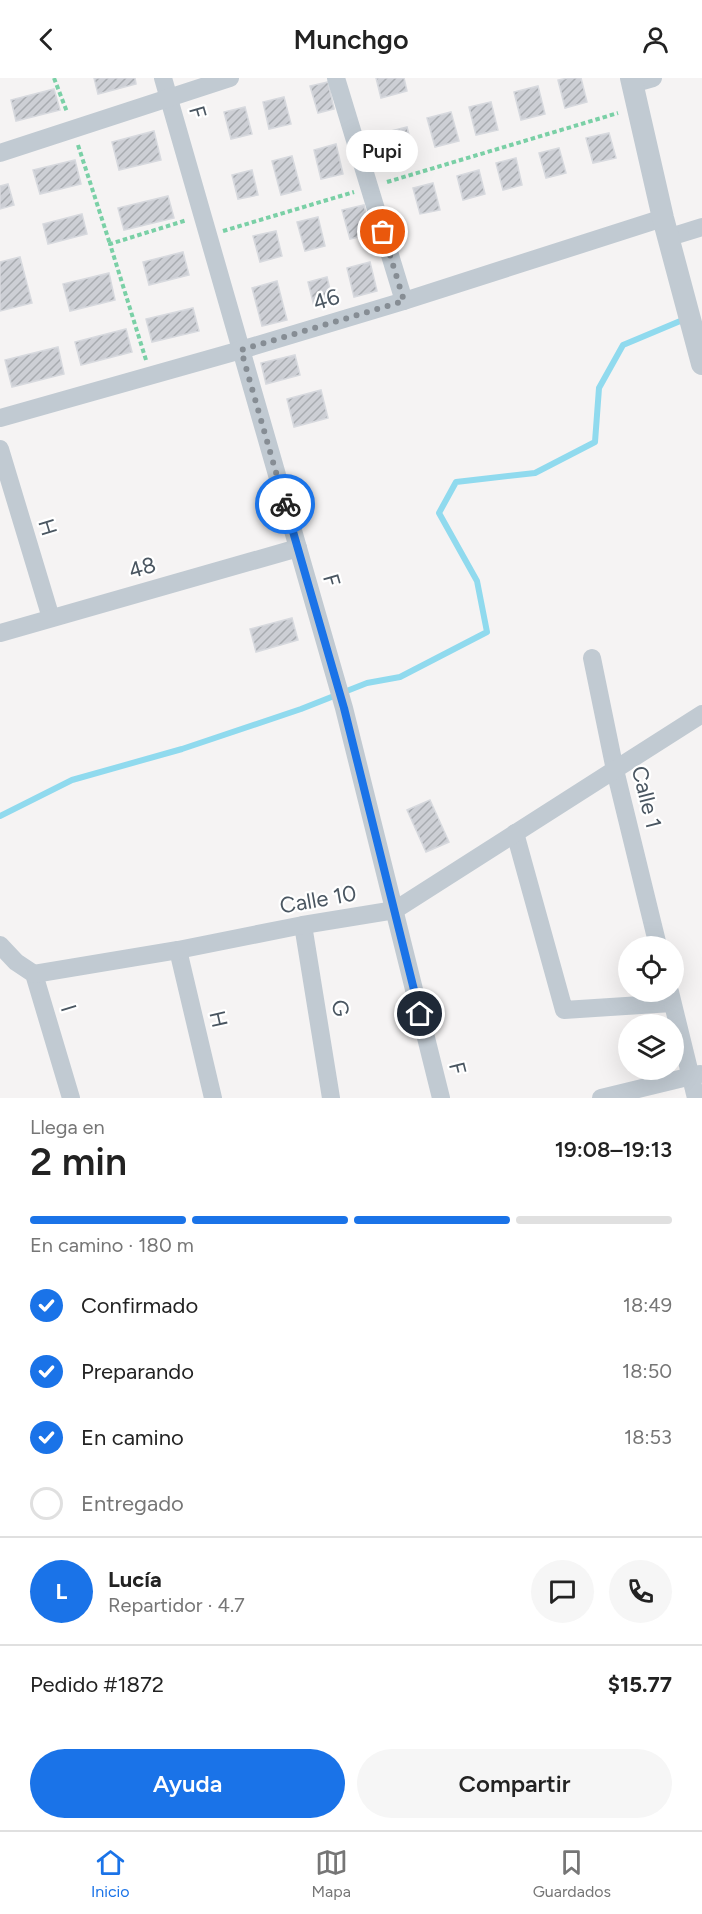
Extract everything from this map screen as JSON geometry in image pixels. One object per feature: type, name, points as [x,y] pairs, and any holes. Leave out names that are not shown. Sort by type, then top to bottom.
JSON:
[{"type":"street","name":"F","points":[[163,78],[344,708],[441,1098]]},
{"type":"street","points":[[0,153],[230,78]]},
{"type":"street","points":[[336,78],[404,301]]},
{"type":"street","points":[[639,80],[639,107],[666,228],[702,364]]},
{"type":"street","name":"46","points":[[0,418],[666,228],[702,227]]},
{"type":"street","name":"H","points":[[0,449],[51,618]]},
{"type":"street","name":"48","points":[[0,633],[298,548]]},
{"type":"street","name":"Calle 1","points":[[592,658],[615,770],[656,936]]},
{"type":"street","name":"Calle 10","points":[[34,974],[395,910],[702,714]]},
{"type":"street","points":[[515,834],[564,1010],[630,1002]]},
{"type":"street","name":"G","points":[[303,926],[331,1098]]},
{"type":"street","points":[[0,945],[8,965],[34,974]]},
{"type":"street","name":"H","points":[[178,950],[213,1098]]},
{"type":"street","name":"I","points":[[34,974],[71,1098]]},
{"type":"street","points":[[673,1002],[696,1074],[696,1098]]},
{"type":"street","points":[[601,1098],[696,1074]]},
{"type":"path","points":[[54,78],[73,129],[151,375]]},
{"type":"path","points":[[208,236],[639,107]]},
{"type":"path","points":[[110,244],[202,215]]},
{"type":"building","points":[[94,78],[135,78],[136,84],[98,94]]},
{"type":"building","points":[[376,78],[404,78],[407,91],[381,98]]},
{"type":"building","points":[[581,78],[587,102],[565,108],[558,80]]},
{"type":"building","points":[[328,82],[334,109],[318,113],[310,86]]},
{"type":"building","points":[[538,86],[545,114],[521,120],[514,92]]},
{"type":"building","points":[[54,89],[60,110],[16,121],[11,100]]},
{"type":"building","points":[[284,97],[291,124],[269,129],[263,102]]},
{"type":"building","points":[[491,102],[498,130],[476,135],[469,107]]},
{"type":"building","points":[[245,107],[252,134],[231,139],[224,112]]},
{"type":"building","points":[[451,112],[459,141],[435,147],[427,118]]},
{"type":"building","points":[[407,127],[414,154],[394,159],[387,132]]},
{"type":"building","points":[[154,131],[161,160],[119,170],[112,142]]},
{"type":"building","points":[[609,133],[616,158],[593,163],[586,138]]},
{"type":"building","points":[[336,144],[343,174],[321,179],[314,150]]},
{"type":"building","points":[[559,148],[566,173],[546,178],[539,153]]},
{"type":"building","points":[[292,156],[301,190],[281,195],[272,161]]},
{"type":"building","points":[[516,158],[522,185],[503,190],[496,163]]},
{"type":"building","points":[[75,160],[81,184],[40,194],[33,170]]},
{"type":"building","points":[[252,170],[258,195],[238,199],[232,175]]},
{"type":"building","points":[[479,170],[485,194],[463,200],[457,176]]},
{"type":"building","points":[[433,183],[440,210],[420,214],[413,188]]},
{"type":"building","points":[[8,184],[14,205],[0,209],[0,186]]},
{"type":"building","points":[[168,196],[174,218],[124,230],[118,208]]},
{"type":"building","points":[[364,205],[371,234],[350,239],[342,210]]},
{"type":"building","points":[[82,214],[87,234],[48,244],[43,224]]},
{"type":"building","points":[[318,217],[325,246],[305,251],[297,222]]},
{"type":"building","points":[[276,231],[282,256],[260,262],[253,236]]},
{"type":"building","points":[[183,252],[189,275],[149,285],[143,262]]},
{"type":"building","points":[[20,257],[32,303],[0,311],[0,262]]},
{"type":"building","points":[[370,262],[377,291],[354,297],[347,268]]},
{"type":"building","points":[[109,273],[115,300],[70,311],[63,284]]},
{"type":"building","points":[[327,277],[333,302],[314,306],[308,282]]},
{"type":"building","points":[[277,281],[287,320],[262,326],[252,288]]},
{"type":"building","points":[[193,308],[199,331],[152,342],[146,319]]},
{"type":"building","points":[[126,329],[132,352],[81,365],[75,342]]},
{"type":"building","points":[[58,347],[64,374],[12,387],[5,360]]},
{"type":"building","points":[[295,355],[300,375],[266,384],[261,363]]},
{"type":"building","points":[[321,390],[328,418],[294,427],[287,399]]},
{"type":"building","points":[[292,618],[298,640],[256,652],[250,629]]},
{"type":"building","points":[[430,800],[449,842],[426,852],[407,810]]},
{"type":"waterway","points":[[0,816],[72,780],[182,749],[301,709],[367,683],[400,677],[487,632],[477,581],[439,513],[456,482],[535,473],[595,442],[599,388],[623,345],[685,319]]},
{"type":"way so far","points":[[285,504],[241,350],[404,301],[383,232]]},
{"type":"place","name":"Pupi","points":[[383,232]]},
{"type":"route","points":[[285,504],[344,708],[420,1014]]}]
